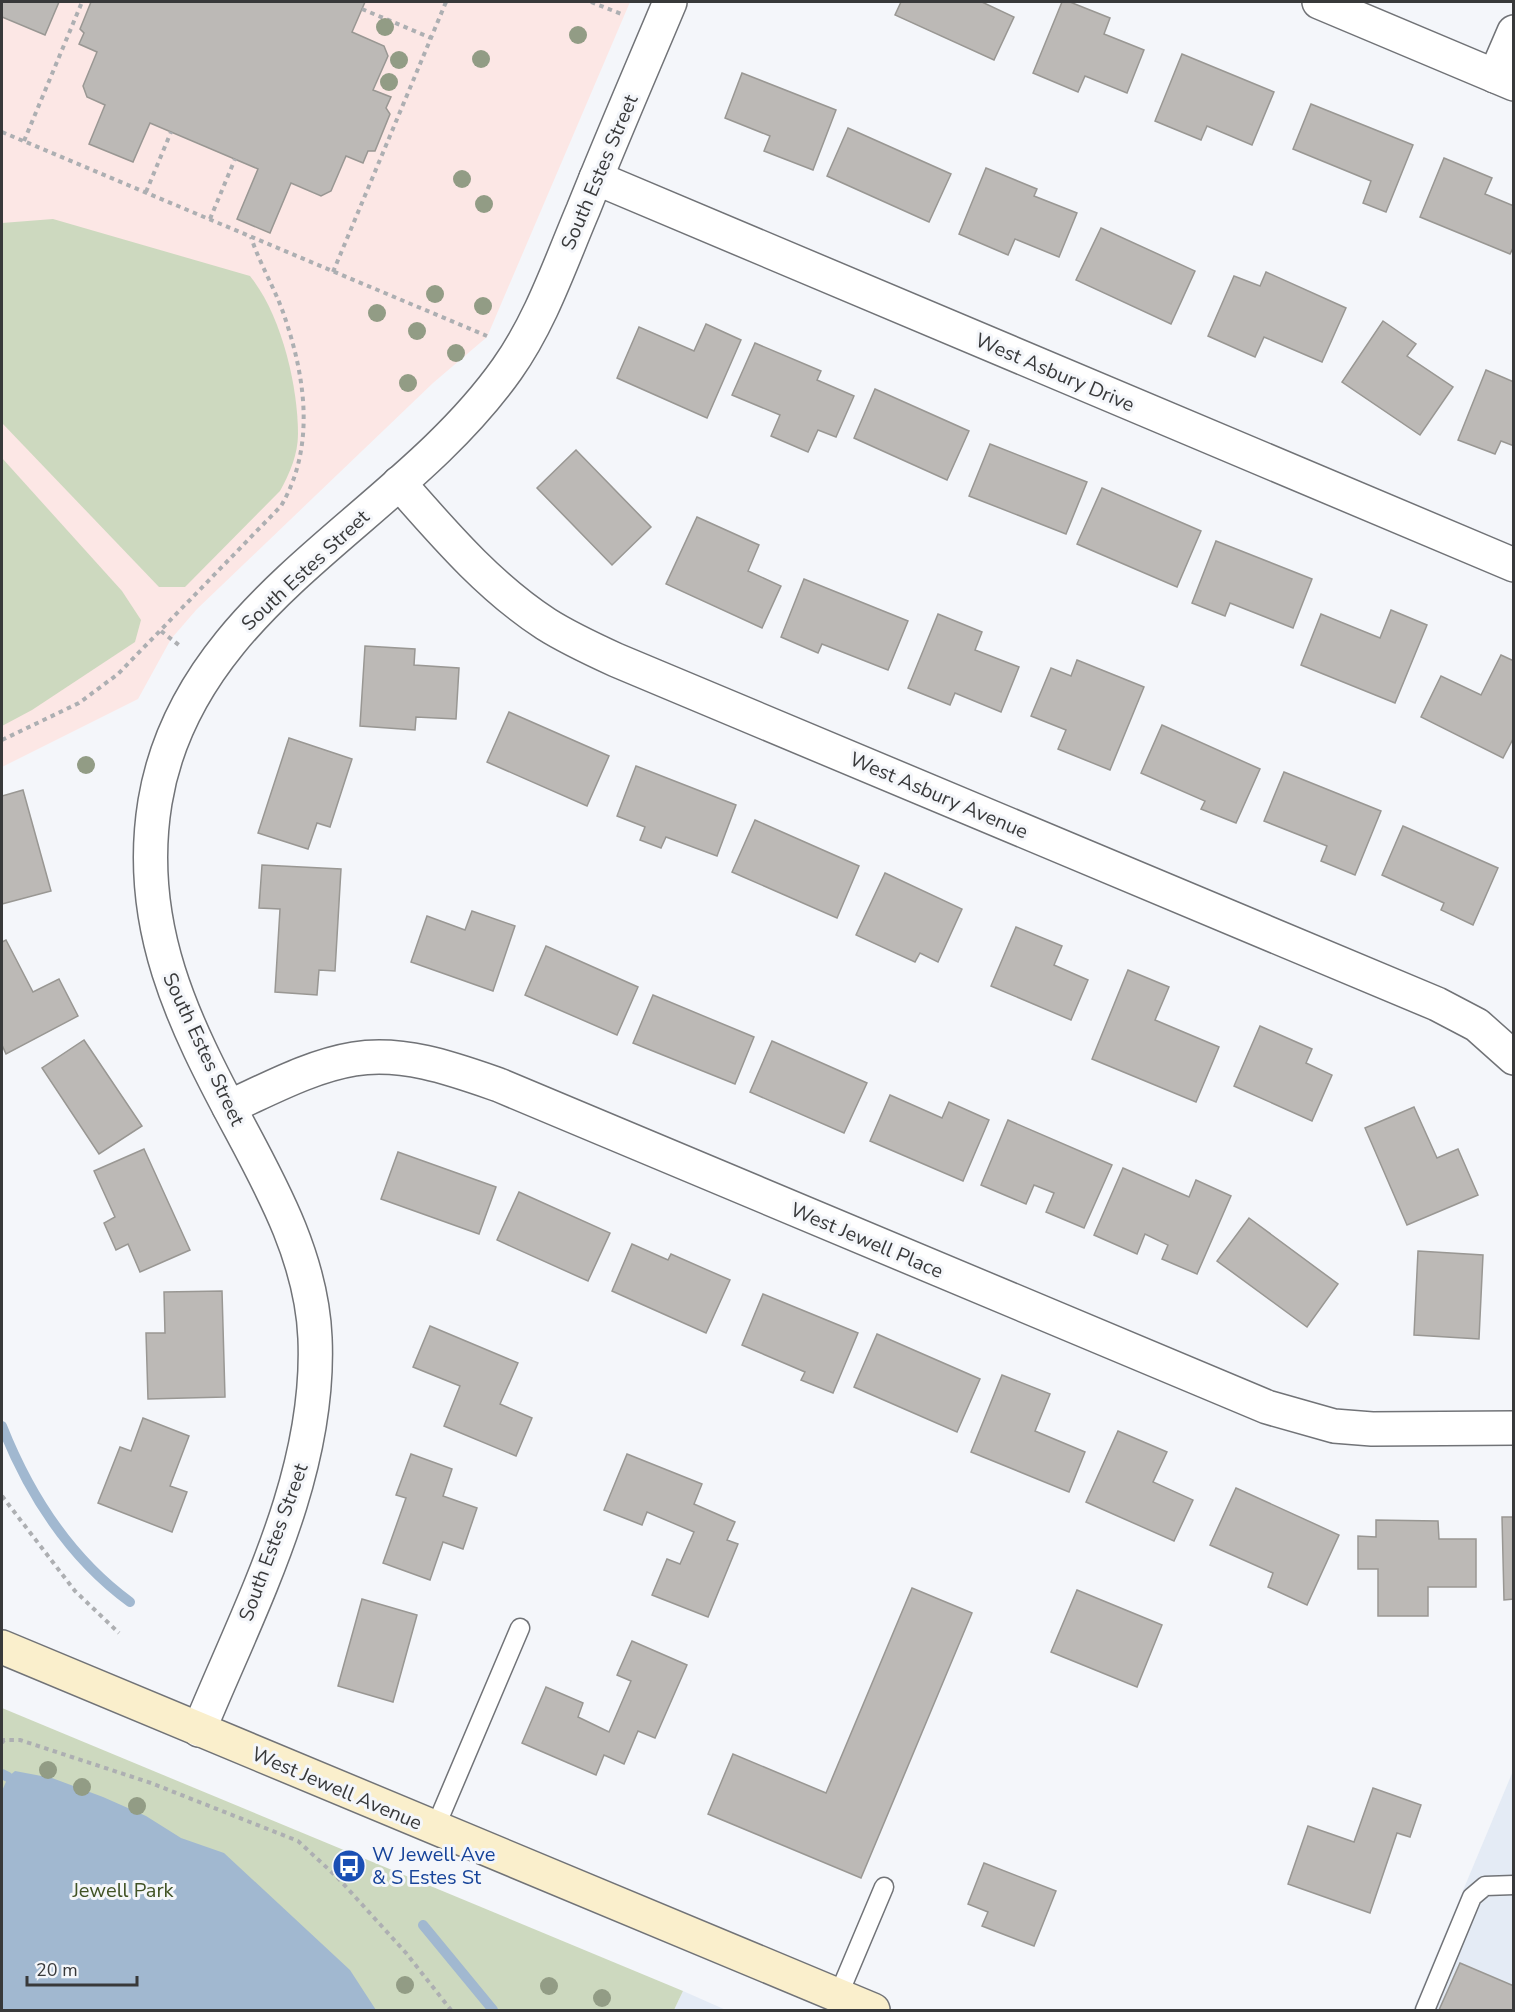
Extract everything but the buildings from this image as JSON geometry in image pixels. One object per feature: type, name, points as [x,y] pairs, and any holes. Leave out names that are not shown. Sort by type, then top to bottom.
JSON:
[{"type":"main road","name":"West Jewell Avenue","points":[[2,1647],[873,2010]]},
{"type":"street","name":"South Estes Street","points":[[199,1730],[273,1551],[296,1486],[304,1456],[314,1380],[315,1337],[311,1307],[295,1241],[265,1174],[229,1107],[174,988],[155,924],[150,873],[152,831],[155,805],[167,754],[191,697],[224,647],[261,608],[450,435],[508,368],[536,319],[670,2]]},
{"type":"street","points":[[1319,2],[1504,80],[1514,32]]},
{"type":"street","name":"West Asbury Drive","points":[[596,178],[1514,565]]},
{"type":"street","name":"West Asbury Avenue","points":[[399,483],[449,540],[496,586],[562,633],[616,660],[1437,1004],[1477,1025],[1514,1058]]},
{"type":"street","name":"West Jewell Place","points":[[229,1107],[298,1076],[354,1059],[408,1060],[440,1065],[510,1090],[1267,1407],[1334,1426],[1372,1429],[1514,1428]]},
{"type":"lane","points":[[435,1828],[520,1628]]},
{"type":"lane","points":[[1425,2010],[1472,1897],[1485,1886],[1514,1885]]},
{"type":"lane","points":[[838,1996],[884,1887]]},
{"type":"path","points":[[24,141],[82,2]]},
{"type":"path","points":[[333,272],[446,2]]},
{"type":"path","points":[[591,2],[624,15]]},
{"type":"path","points":[[362,9],[431,38]]},
{"type":"path","points":[[2,132],[487,336]]},
{"type":"path","points":[[146,192],[171,132]]},
{"type":"path","points":[[210,219],[235,159]]},
{"type":"path","points":[[2,740],[79,703],[118,674],[281,506],[298,472],[304,429],[297,366],[286,320],[260,263],[251,237]]},
{"type":"path","points":[[161,631],[180,646]]},
{"type":"path","points":[[2,1496],[24,1528],[75,1591],[119,1633]]},
{"type":"path","points":[[2,1743],[4,1740],[20,1740],[118,1772],[298,1841],[338,1878],[398,1945],[451,2010]]},
{"type":"shaded area","points":[[2,2],[630,2],[487,337],[433,383],[197,609],[171,639],[138,699],[2,767]]},
{"type":"shaded area","points":[[1513,1771],[1513,2010],[1413,2010]]},
{"type":"shaded area","points":[[683,1991],[726,2010],[674,2010]]},
{"type":"green space","points":[[53,219],[250,276],[271,310],[279,330],[295,394],[298,441],[293,463],[280,491],[185,587],[159,587],[2,423],[2,223]]},
{"type":"green space","points":[[2,458],[122,591],[141,620],[135,642],[32,710],[2,726]]},
{"type":"green space","name":"Jewell Park","points":[[2,1708],[683,1991],[674,2010],[2,2010]]},
{"type":"water","points":[[15,1771],[52,1778],[103,1797],[146,1816],[181,1838],[224,1853],[350,1970],[376,2010],[2,2010],[2,1791],[8,1777]]},
{"type":"waterway","points":[[2,1426],[25,1476],[54,1523],[88,1566],[130,1602]]},
{"type":"waterway","points":[[2,1774],[8,1777]]},
{"type":"waterway","points":[[423,1925],[493,2010]]},
{"type":"place","name":"W Jewell Ave & S Estes St","points":[[349,1866]]}]
